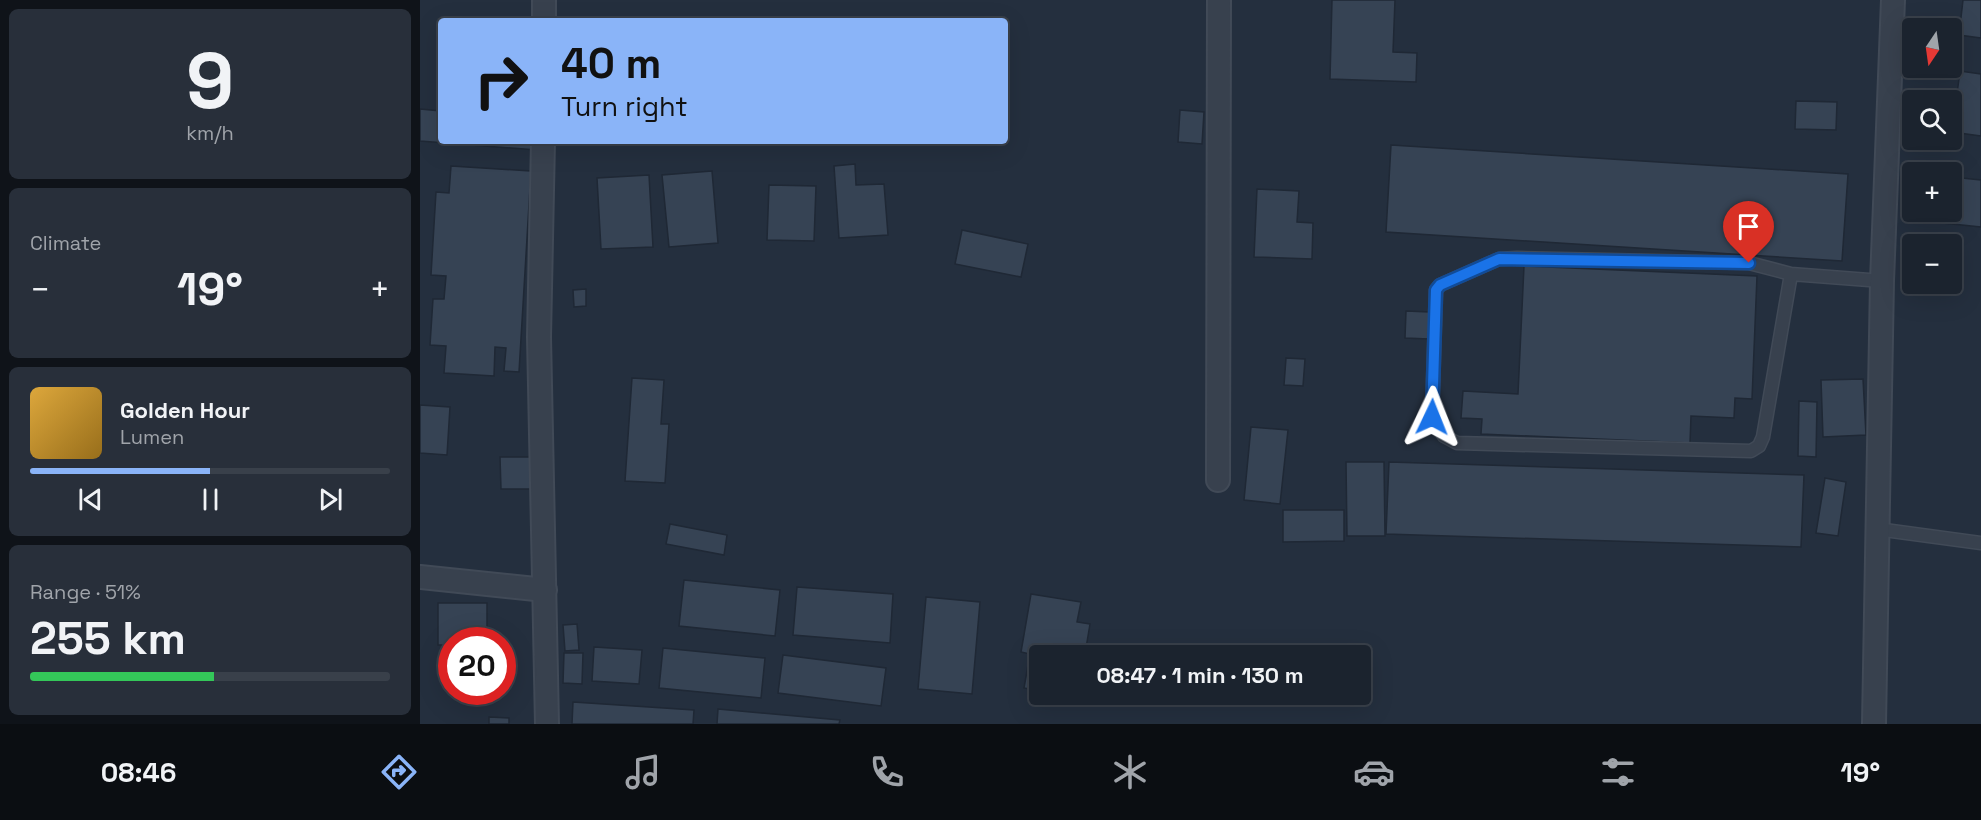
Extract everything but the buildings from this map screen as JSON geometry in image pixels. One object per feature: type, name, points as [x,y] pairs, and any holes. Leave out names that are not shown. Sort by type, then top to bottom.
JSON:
[{"type":"street","points":[[544,0],[544,18]]},
{"type":"street","points":[[1218,480],[1219,0]]},
{"type":"street","points":[[1874,724],[1882,281],[1893,0]]},
{"type":"street","points":[[543,144],[539,337],[547,724]]},
{"type":"street","points":[[420,577],[545,590]]},
{"type":"lane","points":[[1791,274],[1763,437],[1759,446],[1751,451],[1457,442],[1444,436],[1432,417],[1436,290],[1440,285],[1499,259],[1749,263],[1791,274],[1882,281]]},
{"type":"lane","points":[[1878,529],[1981,543]]},
{"type":"route","points":[[1432,417],[1436,290],[1440,285],[1499,259],[1749,263]]}]
